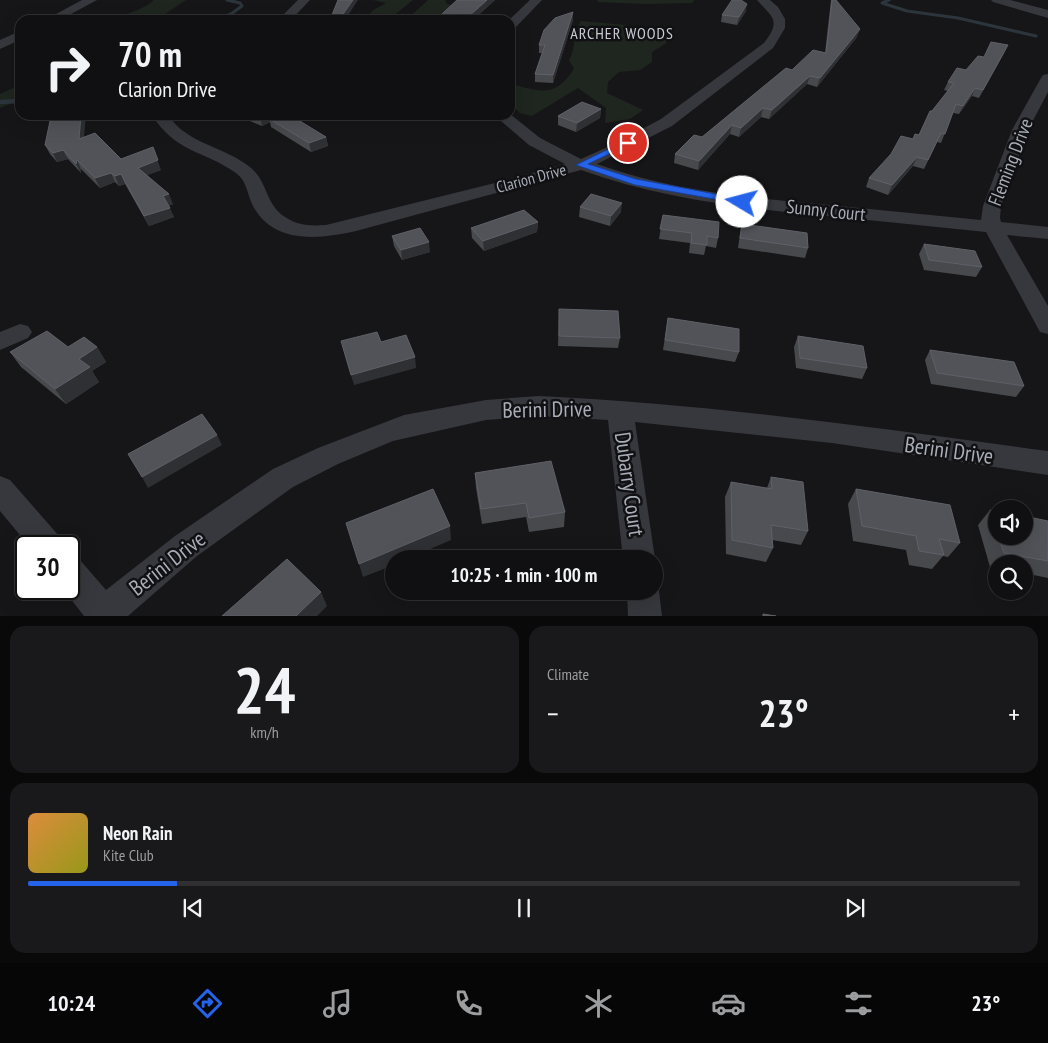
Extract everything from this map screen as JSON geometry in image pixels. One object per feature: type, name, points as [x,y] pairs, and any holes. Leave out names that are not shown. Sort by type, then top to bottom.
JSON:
[{"type":"street","points":[[61,15],[90,0]]},
{"type":"street","points":[[289,15],[304,0]]},
{"type":"street","points":[[515,21],[536,0]]},
{"type":"street","name":"Clarion Drive","points":[[163,120],[185,141],[242,170],[257,187],[261,203],[272,216],[290,228],[307,232],[326,231],[580,165],[628,143],[673,119],[764,50],[778,34],[780,21],[776,10],[764,0]]},
{"type":"street","points":[[997,0],[1048,14]]},
{"type":"street","points":[[0,45],[15,38]]},
{"type":"street","name":"Fleming Drive","points":[[1047,82],[1020,130],[992,206],[990,218],[993,227],[1048,326]]},
{"type":"street","name":"Sunny Court","points":[[508,120],[551,152],[580,165],[635,182],[711,197],[1048,233]]},
{"type":"street","name":"Berini Drive","points":[[103,614],[186,546],[260,492],[283,478],[383,432],[486,410],[539,406],[620,410],[832,432],[1048,463]]},
{"type":"street","name":"Dubarry Court","points":[[620,410],[638,550]]},
{"type":"street","points":[[0,489],[39,535]]},
{"type":"street","points":[[80,585],[103,614]]},
{"type":"street","points":[[644,600],[645,616]]},
{"type":"shaded area","points":[[154,0],[186,0],[164,15],[124,15],[146,6]]},
{"type":"shaded area","points":[[373,0],[413,0],[394,15],[369,15],[372,11],[386,3]]},
{"type":"shaded area","points":[[428,0],[445,0],[447,4],[466,8],[453,15],[412,15]]},
{"type":"shaded area","points":[[598,0],[694,0],[692,3],[646,4],[597,2]]},
{"type":"shaded area","points":[[581,21],[626,25],[643,32],[669,37],[665,44],[652,52],[652,62],[640,70],[619,72],[608,82],[607,93],[643,110],[630,119],[605,123],[606,108],[578,88],[532,116],[520,113],[515,108],[515,85],[546,90],[553,89],[567,79],[574,69],[569,60]]},
{"type":"shaded area","points":[[15,87],[15,102],[0,108],[0,94]]},
{"type":"building","points":[[338,0],[353,0],[342,15],[332,15]]},
{"type":"building","points":[[457,0],[487,0],[470,15],[442,14]]},
{"type":"building","points":[[732,0],[741,0],[747,4],[739,17],[722,15]]},
{"type":"building","points":[[832,0],[836,0],[860,29],[820,78],[810,76],[772,110],[763,108],[741,128],[732,125],[699,161],[675,154],[694,135],[702,137],[786,68],[792,70],[813,50],[826,53]]},
{"type":"building","points":[[573,12],[553,75],[535,74],[545,45],[539,45],[544,30],[555,18]]},
{"type":"building","points":[[991,42],[1008,45],[983,90],[975,88],[963,106],[956,104],[945,134],[941,133],[928,160],[917,157],[892,185],[869,178],[891,154],[901,136],[913,139],[915,134],[919,135],[930,111],[932,111],[954,83],[948,82],[957,68],[966,70],[978,56],[984,57]]},
{"type":"building","points":[[582,102],[601,109],[577,123],[558,116]]},
{"type":"building","points":[[81,120],[79,139],[95,133],[121,159],[153,147],[158,160],[138,168],[169,194],[163,196],[170,208],[144,216],[121,174],[115,176],[111,173],[95,178],[77,160],[76,164],[63,150],[53,153],[45,145],[50,121]]},
{"type":"building","points":[[271,120],[298,120],[326,137],[309,143]]},
{"type":"building","points":[[591,194],[622,203],[611,216],[580,207]]},
{"type":"building","points":[[524,210],[538,222],[483,241],[471,228]]},
{"type":"building","points":[[663,215],[719,222],[718,238],[707,236],[707,245],[691,243],[692,233],[660,229]]},
{"type":"building","points":[[742,224],[807,233],[808,248],[740,238]]},
{"type":"building","points":[[420,228],[429,242],[401,250],[392,236]]},
{"type":"building","points":[[924,244],[975,251],[982,267],[929,260]]},
{"type":"building","points":[[559,309],[618,311],[620,338],[559,336]]},
{"type":"building","points":[[668,318],[739,329],[739,352],[665,340]]},
{"type":"building","points":[[47,331],[68,347],[84,337],[97,347],[79,359],[90,367],[55,389],[10,352]]},
{"type":"building","points":[[377,332],[381,342],[406,335],[415,357],[351,375],[341,341]]},
{"type":"building","points":[[798,336],[863,346],[867,368],[800,358]]},
{"type":"building","points":[[930,350],[1014,362],[1024,386],[937,373]]},
{"type":"building","points":[[202,414],[217,435],[142,477],[128,454]]},
{"type":"building","points":[[551,461],[565,512],[529,518],[526,503],[481,509],[475,473]]},
{"type":"building","points":[[771,477],[803,482],[808,531],[771,525],[773,548],[732,540],[731,482],[772,489]]},
{"type":"building","points":[[433,489],[450,526],[393,550],[385,550],[385,553],[359,564],[346,523]]},
{"type":"building","points":[[856,489],[950,505],[960,543],[939,539],[944,555],[919,551],[916,536],[862,526]]},
{"type":"building","points":[[1033,518],[1048,521],[1048,561],[1033,558],[1033,555],[1004,553],[1001,545],[1033,545]]},
{"type":"building","points":[[287,559],[321,592],[296,616],[222,616]]},
{"type":"waterway","points":[[227,0],[240,3],[242,6],[229,15]]},
{"type":"waterway","points":[[889,0],[882,3],[907,11],[958,18],[1036,36]]},
{"type":"waterway","points":[[0,102],[15,101]]},
{"type":"district","name":"ARCHER WOODS","points":[[622,33]]},
{"type":"route","points":[[628,143],[580,165],[635,182],[742,202]]}]
